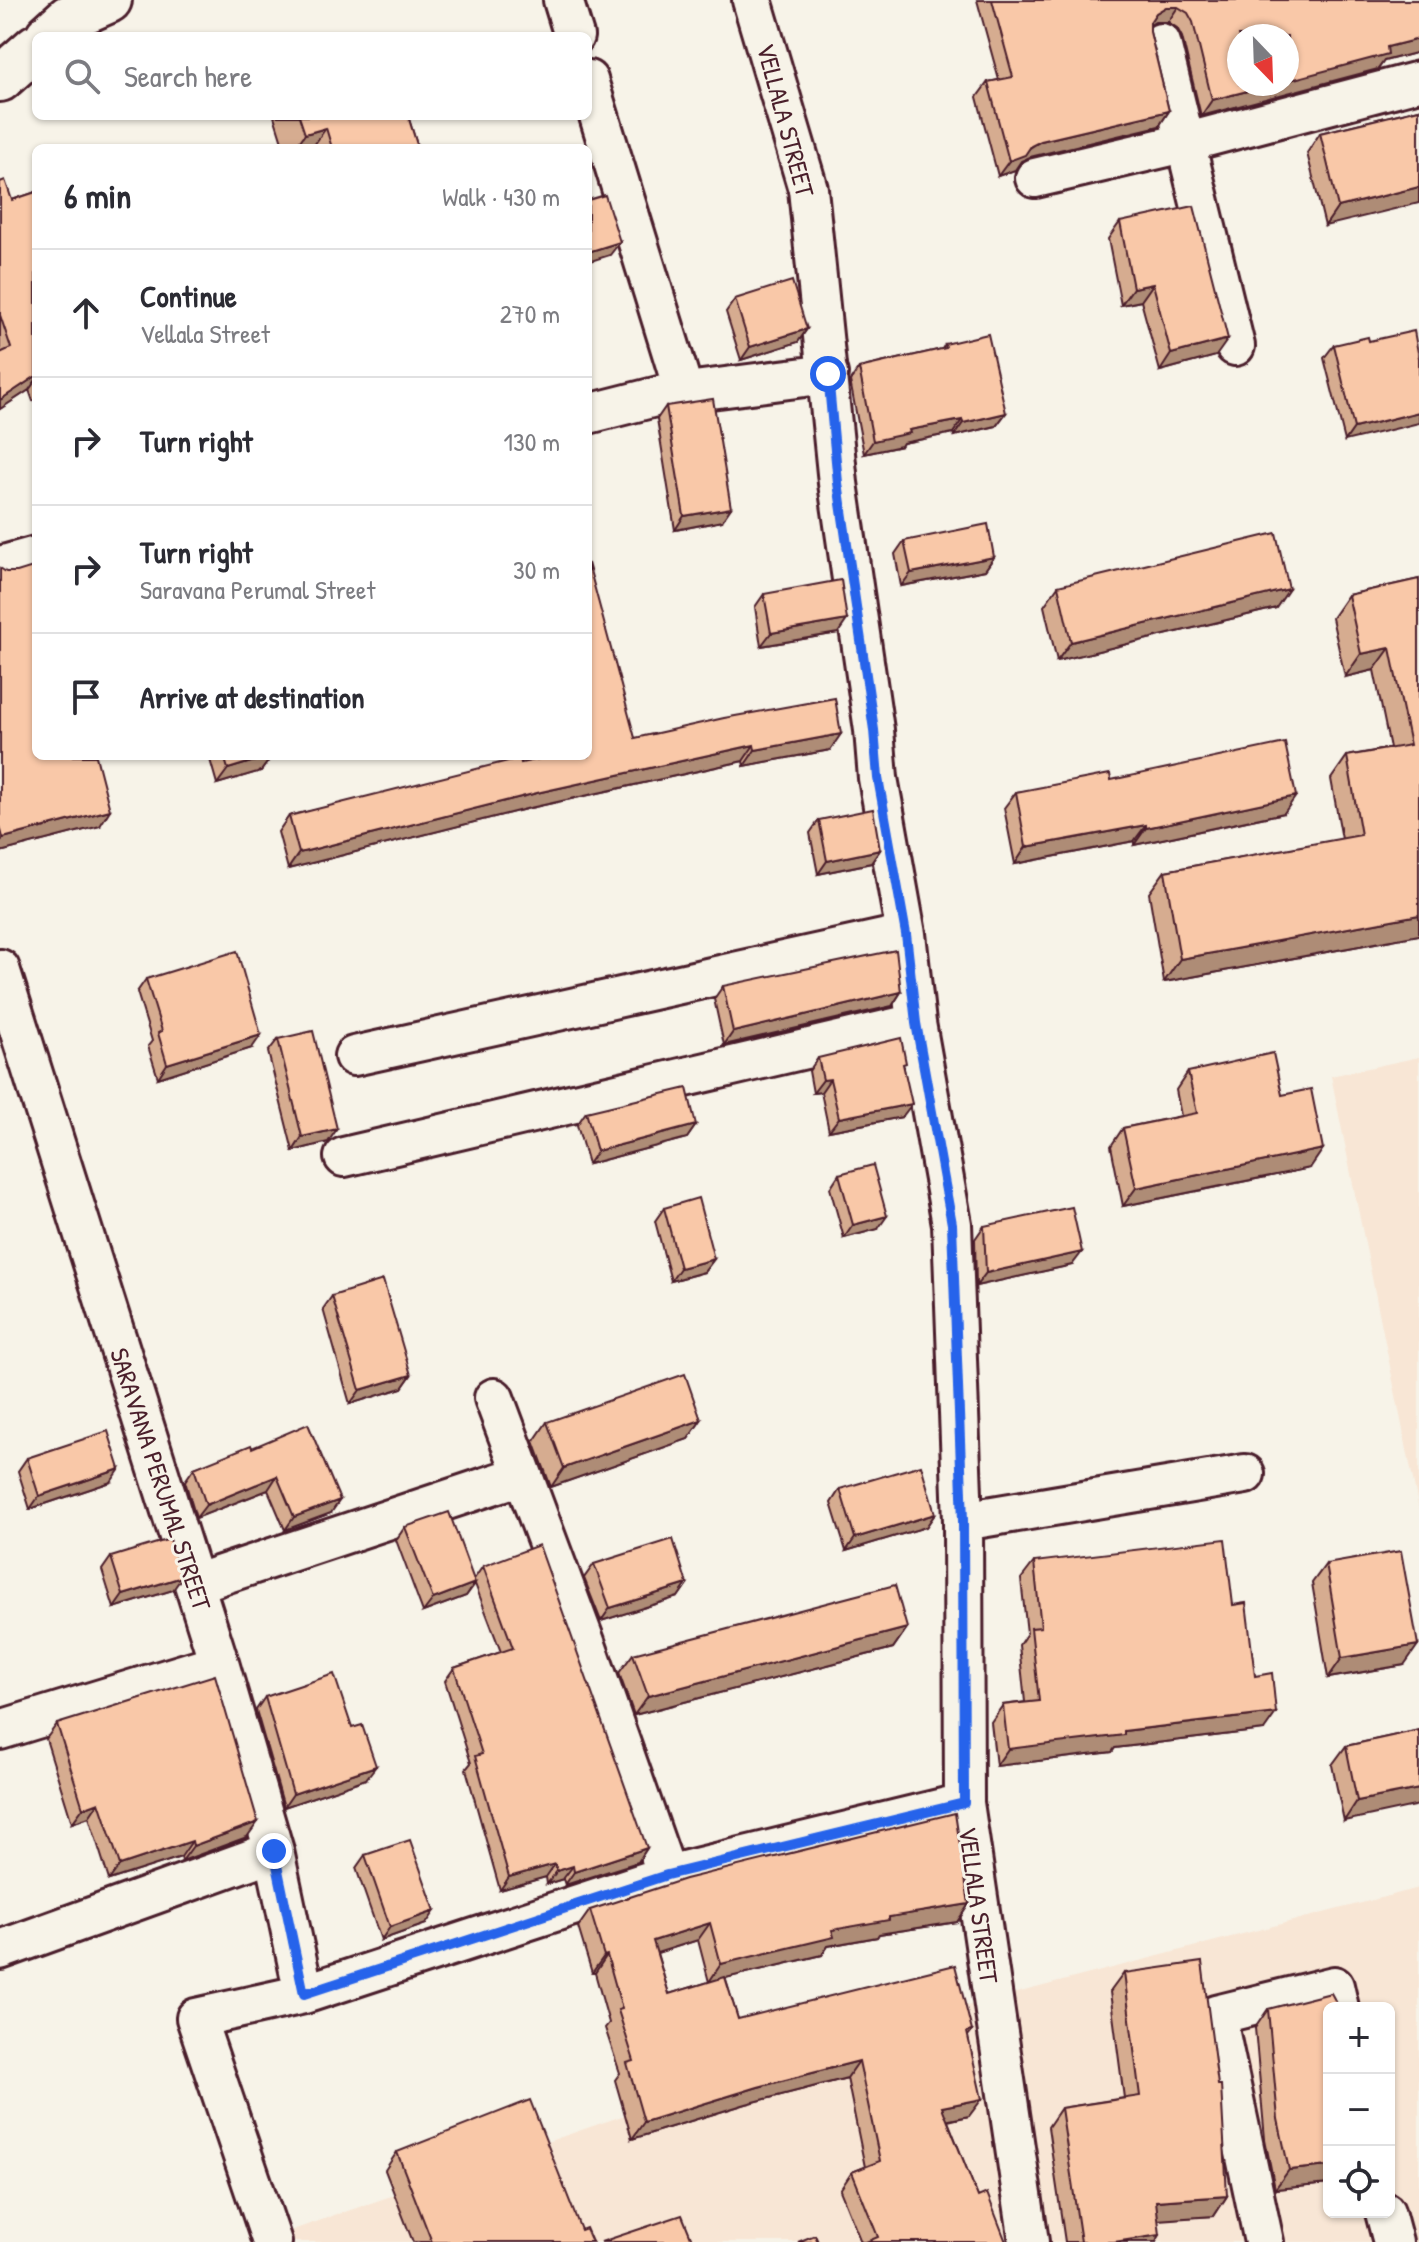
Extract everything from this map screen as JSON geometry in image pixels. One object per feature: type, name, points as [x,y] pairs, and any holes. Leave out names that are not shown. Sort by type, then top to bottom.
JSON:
[{"type":"main road","points":[[52,32],[68,18],[109,0]]},
{"type":"main road","points":[[0,79],[32,51]]},
{"type":"street","points":[[563,0],[573,32]]},
{"type":"street","name":"VELLALA STREET","points":[[752,0],[808,189],[838,483],[874,730],[878,778],[906,934],[916,1023],[952,1224],[963,1521],[964,1803],[1029,2242]]},
{"type":"street","points":[[1161,43],[1235,346]]},
{"type":"street","points":[[1035,178],[1184,143],[1419,81]]},
{"type":"street","points":[[592,93],[684,392]]},
{"type":"street","points":[[592,413],[663,395],[828,374]]},
{"type":"street","points":[[0,566],[32,557]]},
{"type":"street","points":[[354,1056],[906,934]]},
{"type":"street","name":"SARAVANA PERUMAL STREET","points":[[0,969],[219,1663],[274,1851],[304,1994]]},
{"type":"street","points":[[344,1157],[916,1023]]},
{"type":"street","points":[[494,1398],[667,1875]]},
{"type":"street","points":[[963,1521],[1245,1474]]},
{"type":"street","points":[[194,1584],[522,1475]]},
{"type":"street","points":[[0,1730],[219,1663]]},
{"type":"street","points":[[272,2242],[196,2018],[304,1994],[667,1875],[964,1803]]},
{"type":"street","points":[[0,1950],[274,1851]]},
{"type":"street","points":[[1264,2242],[1216,2015],[1334,1986],[1338,2002]]},
{"type":"street","points":[[1387,2218],[1393,2242]]},
{"type":"shaded area","points":[[1419,1057],[1419,1509],[1331,1076]]},
{"type":"shaded area","points":[[1419,1888],[1419,2242],[258,2242],[859,2034]]},
{"type":"building","points":[[992,0],[1419,0],[1419,39],[1387,47],[1388,54],[1299,78],[1299,24],[1227,24],[1228,96],[1212,100],[1193,22],[1188,13],[1178,7],[1166,7],[1156,13],[1150,22],[1150,32],[1169,111],[1041,141],[1031,146],[1025,155],[1009,161],[988,82],[1013,77]]},
{"type":"building","points":[[1419,109],[1419,187],[1338,207],[1320,133]]},
{"type":"building","points":[[300,120],[409,120],[417,144],[331,144],[326,128],[305,134]]},
{"type":"building","points":[[5,180],[12,200],[32,193],[32,379],[0,400],[0,353],[11,348],[0,315],[0,182]]},
{"type":"building","points":[[605,195],[620,242],[592,251],[592,199]]},
{"type":"building","points":[[1194,206],[1228,339],[1171,354],[1153,284],[1133,288],[1120,222]]},
{"type":"building","points":[[792,281],[807,329],[750,347],[735,299]]},
{"type":"building","points":[[1414,331],[1419,358],[1419,412],[1354,428],[1334,345]]},
{"type":"building","points":[[988,334],[1006,413],[963,423],[962,420],[909,430],[910,433],[873,441],[859,368],[946,348],[945,344]]},
{"type":"building","points":[[713,399],[731,508],[684,516],[666,406]]},
{"type":"building","points":[[988,524],[994,557],[911,573],[904,541]]},
{"type":"building","points":[[1276,533],[1289,589],[1071,642],[1058,586]]},
{"type":"building","points":[[32,567],[32,760],[97,760],[110,810],[3,838],[0,826],[0,568],[6,572]]},
{"type":"building","points":[[592,578],[635,738],[835,698],[841,734],[755,750],[754,745],[541,792],[299,853],[289,816],[512,760],[520,760],[521,763],[535,760],[592,760]]},
{"type":"building","points":[[1419,579],[1419,915],[1180,959],[1165,871],[1361,835],[1347,756],[1410,745],[1390,648],[1361,654],[1348,595]]},
{"type":"building","points":[[841,580],[847,620],[771,633],[764,594]]},
{"type":"building","points":[[1285,743],[1296,796],[1146,828],[1146,825],[1026,847],[1016,792],[1110,774],[1111,780]]},
{"type":"building","points":[[225,760],[258,760],[228,769]]},
{"type":"building","points":[[873,809],[880,850],[827,861],[819,820]]},
{"type":"building","points":[[896,950],[901,992],[733,1032],[723,986]]},
{"type":"building","points":[[237,951],[261,1035],[167,1064],[158,1033],[162,1031],[146,979]]},
{"type":"building","points":[[313,1031],[337,1129],[302,1137],[278,1039]]},
{"type":"building","points":[[901,1038],[912,1104],[839,1118],[830,1079],[823,1080],[818,1058]]},
{"type":"building","points":[[1273,1053],[1282,1095],[1311,1089],[1323,1149],[1136,1188],[1123,1128],[1197,1113],[1188,1072]]},
{"type":"building","points":[[687,1088],[696,1125],[597,1151],[586,1112]]},
{"type":"building","points":[[873,1165],[887,1216],[853,1225],[839,1174]]},
{"type":"building","points":[[698,1198],[714,1259],[680,1268],[664,1208]]},
{"type":"building","points":[[1072,1207],[1082,1252],[986,1273],[984,1226]]},
{"type":"building","points":[[383,1280],[411,1375],[360,1390],[332,1296]]},
{"type":"building","points":[[685,1374],[701,1420],[564,1468],[547,1422]]},
{"type":"building","points":[[308,1424],[340,1500],[294,1517],[277,1476],[206,1505],[194,1468]]},
{"type":"building","points":[[108,1431],[120,1469],[39,1496],[27,1458]]},
{"type":"building","points":[[921,1465],[935,1514],[855,1538],[840,1489]]},
{"type":"building","points":[[449,1512],[475,1583],[433,1599],[405,1527]]},
{"type":"building","points":[[170,1539],[182,1577],[123,1595],[111,1557]]},
{"type":"building","points":[[673,1539],[687,1584],[610,1608],[594,1564]]},
{"type":"building","points":[[1225,1539],[1233,1605],[1246,1603],[1255,1676],[1272,1673],[1276,1713],[1008,1749],[1003,1705],[1039,1701],[1031,1628],[1041,1627],[1034,1562]]},
{"type":"building","points":[[539,1545],[647,1848],[574,1872],[573,1866],[557,1871],[555,1864],[509,1877],[475,1756],[482,1754],[454,1668],[513,1648],[483,1566]]},
{"type":"building","points":[[1401,1551],[1418,1645],[1342,1658],[1326,1564]]},
{"type":"building","points":[[895,1585],[907,1628],[648,1696],[633,1654]]},
{"type":"building","points":[[334,1674],[352,1728],[362,1725],[376,1766],[293,1794],[265,1697]]},
{"type":"building","points":[[215,1675],[258,1822],[193,1846],[192,1841],[120,1865],[99,1802],[83,1808],[57,1724]]},
{"type":"building","points":[[1419,1730],[1419,1789],[1357,1801],[1346,1746]]},
{"type":"building","points":[[955,1813],[969,1904],[832,1930],[834,1937],[721,1964],[710,1923],[653,1941],[669,1994],[725,1977],[738,2019],[955,1965],[972,2031],[967,2032],[982,2099],[942,2107],[978,2197],[987,2193],[1006,2242],[866,2242],[878,2237],[852,2172],[880,2161],[859,2061],[758,2087],[644,2122],[627,2063],[634,2061],[618,2010],[622,2009],[590,1910],[685,1879]]},
{"type":"building","points":[[410,1840],[435,1911],[390,1927],[365,1855]]},
{"type":"building","points":[[1202,1962],[1218,2085],[1221,2085],[1227,2196],[1156,2201],[1160,2235],[1114,2242],[1081,2242],[1061,2108],[1140,2096],[1124,1973]]},
{"type":"building","points":[[1331,1993],[1336,2002],[1323,2002],[1323,2167],[1289,2170],[1278,2119],[1268,2009]]},
{"type":"building","points":[[530,2100],[581,2230],[586,2228],[592,2242],[432,2242],[397,2152]]},
{"type":"building","points":[[682,2215],[693,2242],[601,2242]]},
{"type":"building","points":[[815,2235],[818,2242],[798,2242]]},
{"type":"route","points":[[274,1851],[304,1994],[667,1875],[964,1803],[963,1521],[952,1224],[916,1023],[906,934],[878,778],[874,730],[838,483],[828,374]]}]
